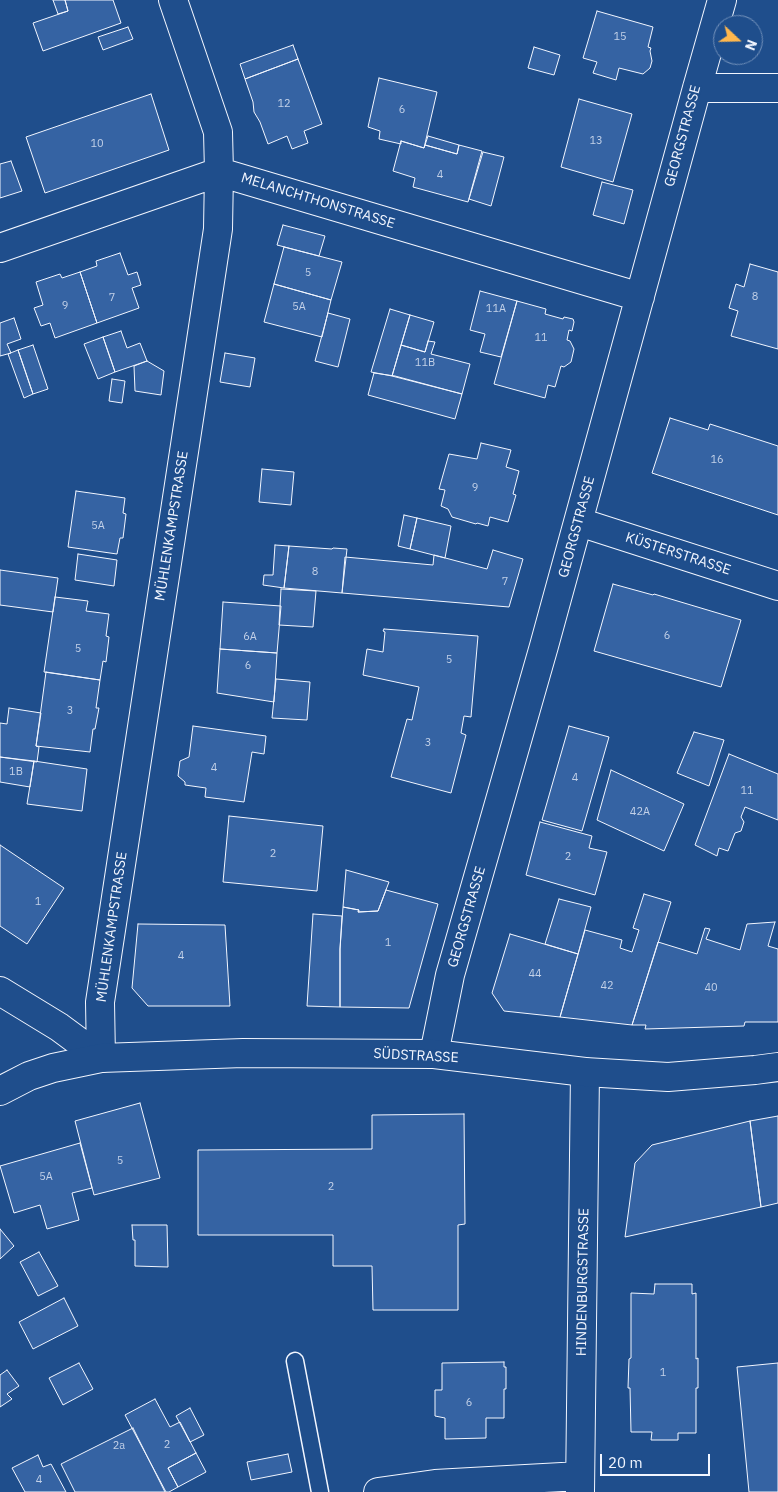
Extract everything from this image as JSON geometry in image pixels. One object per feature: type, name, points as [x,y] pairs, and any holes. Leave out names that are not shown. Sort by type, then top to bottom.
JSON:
[{"type":"street","name":"MÜHLENKAMPSTRASSE","points":[[101,1058],[100,1002],[218,229],[218,132],[173,0]]},
{"type":"street","name":"GEORGSTRASSE","points":[[434,1054],[450,975],[579,522],[696,88],[722,0]]},
{"type":"street","points":[[696,88],[778,88]]},
{"type":"street","points":[[0,248],[219,172]]},
{"type":"street","name":"MELANCHTHONSTRASSE","points":[[219,172],[640,297]]},
{"type":"street","name":"KÜSTERSTRASSE","points":[[579,522],[778,586]]},
{"type":"street","points":[[0,991],[59,1028],[101,1058]]},
{"type":"street","name":"SÜDSTRASSE","points":[[0,1091],[29,1076],[53,1068],[101,1058],[243,1052],[434,1054],[585,1072],[668,1077],[755,1070],[778,1066]]},
{"type":"street","name":"HINDENBURGSTRASSE","points":[[580,1484],[585,1072]]},
{"type":"street","points":[[378,1492],[435,1484],[580,1484]]},
{"type":"lane","points":[[295,1361],[320,1492]]},
{"type":"building","points":[[53,0],[65,0],[68,11],[58,14]]},
{"type":"building","points":[[65,0],[113,0],[121,23],[43,51],[33,23],[68,11]]},
{"type":"building","points":[[597,11],[653,27],[648,47],[651,48],[652,61],[650,68],[643,74],[619,68],[616,80],[593,73],[597,62],[583,58]]},
{"type":"building","points":[[128,27],[133,39],[103,50],[98,37]]},
{"type":"building","points":[[293,45],[298,59],[245,79],[240,64]]},
{"type":"building","points":[[534,47],[560,55],[554,75],[528,68]]},
{"type":"building","points":[[298,59],[322,124],[304,131],[308,143],[292,149],[287,136],[268,144],[254,112],[253,102],[245,79]]},
{"type":"building","points":[[379,78],[437,92],[424,148],[401,141],[401,144],[379,139],[380,131],[368,127]]},
{"type":"building","points":[[151,94],[169,150],[45,193],[26,137]]},
{"type":"building","points":[[579,99],[632,114],[613,182],[561,167]]},
{"type":"building","points":[[428,136],[459,145],[457,154],[425,145]]},
{"type":"building","points":[[401,141],[424,148],[425,145],[457,154],[459,145],[482,151],[468,202],[413,187],[415,178],[393,171]]},
{"type":"building","points":[[483,152],[504,157],[491,206],[469,199]]},
{"type":"building","points":[[11,161],[22,191],[0,198],[0,164]]},
{"type":"building","points":[[602,182],[633,190],[624,224],[593,215]]},
{"type":"building","points":[[283,225],[325,236],[319,256],[277,245]]},
{"type":"building","points":[[284,247],[342,262],[331,300],[274,284]]},
{"type":"building","points":[[120,253],[128,275],[137,272],[141,285],[132,288],[139,308],[97,323],[80,272],[97,266],[96,261]]},
{"type":"building","points":[[750,264],[778,272],[778,349],[731,336],[738,311],[729,308],[736,284],[744,287]]},
{"type":"building","points":[[80,272],[97,323],[55,338],[50,323],[41,326],[34,308],[43,305],[36,282],[60,274],[62,278]]},
{"type":"building","points":[[274,284],[331,300],[322,337],[264,322]]},
{"type":"building","points":[[480,291],[517,301],[501,357],[480,352],[485,334],[470,330]]},
{"type":"building","points":[[517,301],[546,309],[545,314],[563,319],[564,317],[573,319],[574,322],[572,331],[569,330],[567,340],[570,341],[574,349],[571,362],[564,367],[561,366],[555,387],[548,385],[545,398],[494,384]]},
{"type":"building","points":[[390,309],[410,315],[392,376],[371,372]]},
{"type":"building","points":[[328,313],[350,319],[338,367],[315,361]]},
{"type":"building","points":[[410,315],[434,322],[425,352],[401,345]]},
{"type":"building","points":[[14,318],[21,339],[7,344],[11,353],[0,356],[0,323]]},
{"type":"building","points":[[121,331],[127,348],[140,343],[147,361],[115,372],[103,337]]},
{"type":"building","points":[[103,337],[115,372],[98,379],[84,344]]},
{"type":"building","points":[[428,341],[435,342],[431,354],[470,364],[462,394],[392,376],[401,345],[425,352]]},
{"type":"building","points":[[33,345],[48,389],[33,394],[18,350]]},
{"type":"building","points":[[18,350],[33,394],[24,398],[8,354]]},
{"type":"building","points":[[225,353],[255,358],[250,387],[220,382]]},
{"type":"building","points":[[147,361],[164,371],[161,395],[135,391],[134,366]]},
{"type":"building","points":[[374,373],[395,376],[462,394],[455,419],[368,395]]},
{"type":"building","points":[[112,379],[125,381],[122,403],[109,401]]},
{"type":"building","points":[[670,418],[708,430],[710,424],[778,446],[778,515],[652,473]]},
{"type":"building","points":[[481,443],[511,450],[506,467],[519,471],[513,494],[516,495],[508,522],[490,517],[488,526],[476,524],[452,517],[448,509],[441,506],[445,490],[439,489],[449,454],[477,459]]},
{"type":"building","points":[[262,469],[294,472],[291,505],[259,502]]},
{"type":"building","points":[[76,491],[125,498],[123,513],[126,514],[123,538],[120,538],[117,554],[68,547]]},
{"type":"building","points":[[404,515],[417,518],[410,549],[398,546]]},
{"type":"building","points":[[417,518],[451,526],[445,558],[410,549]]},
{"type":"building","points":[[275,545],[289,546],[284,588],[263,585],[264,575],[273,575]]},
{"type":"building","points":[[289,546],[347,549],[342,593],[284,588]]},
{"type":"building","points":[[493,550],[523,559],[509,607],[342,593],[345,557],[433,565],[434,555],[487,569]]},
{"type":"building","points":[[78,554],[117,560],[114,586],[75,580]]},
{"type":"building","points":[[0,570],[58,578],[53,612],[0,605]]},
{"type":"building","points":[[613,584],[741,620],[721,687],[594,651]]},
{"type":"building","points":[[281,589],[316,591],[313,627],[279,625]]},
{"type":"building","points":[[55,597],[88,601],[86,611],[109,614],[106,636],[109,637],[106,662],[103,661],[100,680],[44,672]]},
{"type":"building","points":[[223,602],[281,606],[277,653],[220,649]]},
{"type":"building","points":[[384,629],[478,636],[471,717],[464,716],[461,733],[466,735],[451,793],[391,777],[407,719],[412,720],[419,687],[363,675],[367,649],[383,652]]},
{"type":"building","points":[[220,649],[277,653],[274,702],[217,693]]},
{"type":"building","points":[[46,672],[100,680],[96,708],[99,708],[95,729],[93,729],[90,752],[36,746]]},
{"type":"building","points":[[276,679],[310,682],[307,720],[272,718]]},
{"type":"building","points":[[9,708],[41,713],[36,746],[39,747],[37,762],[0,757],[0,723],[7,724]]},
{"type":"building","points":[[193,726],[266,736],[264,754],[252,752],[244,802],[205,797],[206,788],[185,785],[185,782],[178,776],[180,761],[189,757]]},
{"type":"building","points":[[569,726],[609,737],[582,831],[542,820]]},
{"type":"building","points":[[694,732],[724,740],[709,786],[677,773]]},
{"type":"building","points":[[729,754],[778,774],[778,820],[745,807],[741,817],[744,822],[741,831],[735,833],[728,851],[719,848],[717,856],[695,845]]},
{"type":"building","points":[[0,757],[34,761],[30,787],[0,782]]},
{"type":"building","points":[[34,761],[87,769],[82,811],[27,804]]},
{"type":"building","points":[[611,770],[684,804],[664,851],[597,820]]},
{"type":"building","points":[[229,816],[323,826],[317,891],[223,882]]},
{"type":"building","points":[[540,822],[592,836],[589,848],[607,852],[595,895],[526,875]]},
{"type":"building","points":[[0,845],[64,888],[27,944],[0,926]]},
{"type":"building","points":[[346,870],[389,882],[378,911],[358,912],[359,910],[343,907]]},
{"type":"building","points":[[386,890],[438,904],[409,1008],[340,1007],[340,949],[343,907],[359,910],[358,912],[378,911]]},
{"type":"building","points":[[644,894],[671,902],[632,1025],[560,1017],[585,930],[622,940],[620,948],[632,952],[639,930],[633,928]]},
{"type":"building","points":[[559,899],[591,907],[578,954],[545,944]]},
{"type":"building","points":[[313,914],[342,916],[340,1007],[307,1006]]},
{"type":"building","points":[[775,922],[768,946],[778,949],[778,1022],[745,1022],[744,1026],[645,1029],[646,1025],[632,1025],[658,942],[697,954],[705,928],[710,929],[706,939],[740,950],[747,924]]},
{"type":"building","points":[[138,924],[225,925],[230,1006],[148,1006],[132,988]]},
{"type":"building","points":[[510,934],[578,954],[560,1017],[504,1011],[492,993]]},
{"type":"building","points":[[140,1103],[160,1178],[94,1195],[75,1121]]},
{"type":"building","points":[[464,1114],[465,1224],[458,1225],[458,1310],[373,1310],[372,1266],[333,1266],[333,1235],[198,1235],[198,1150],[372,1149],[372,1115]]},
{"type":"building","points":[[778,1116],[778,1203],[761,1207],[750,1121]]},
{"type":"building","points":[[750,1121],[761,1207],[625,1237],[635,1163],[652,1145]]},
{"type":"building","points":[[80,1143],[92,1188],[72,1193],[79,1220],[47,1229],[40,1205],[14,1213],[0,1166]]},
{"type":"building","points":[[132,1225],[167,1225],[168,1267],[135,1266],[135,1240],[133,1240]]},
{"type":"building","points":[[0,1229],[14,1246],[0,1259]]},
{"type":"building","points":[[39,1252],[58,1286],[38,1296],[20,1262]]},
{"type":"building","points":[[655,1284],[692,1284],[692,1294],[696,1293],[698,1388],[696,1388],[696,1433],[678,1433],[678,1440],[651,1440],[652,1432],[631,1432],[630,1388],[628,1388],[629,1359],[631,1358],[631,1293],[654,1294]]},
{"type":"building","points":[[64,1298],[78,1326],[33,1349],[19,1322]]},
{"type":"building","points":[[504,1362],[504,1367],[506,1367],[506,1389],[504,1389],[504,1418],[486,1418],[486,1438],[445,1439],[445,1418],[435,1416],[435,1390],[442,1390],[442,1363]]},
{"type":"building","points":[[79,1363],[93,1389],[63,1405],[49,1378]]},
{"type":"building","points":[[778,1363],[778,1492],[749,1492],[737,1367]]},
{"type":"building","points":[[7,1370],[19,1386],[7,1394],[12,1399],[0,1407],[0,1375]]},
{"type":"building","points":[[155,1399],[170,1427],[180,1422],[196,1453],[168,1468],[178,1487],[169,1492],[166,1492],[125,1415]]},
{"type":"building","points":[[190,1408],[204,1435],[190,1442],[176,1416]]},
{"type":"building","points":[[133,1428],[165,1492],[75,1492],[61,1464]]},
{"type":"building","points":[[196,1453],[206,1472],[178,1487],[168,1468]]},
{"type":"building","points":[[288,1454],[292,1472],[251,1480],[247,1462]]},
{"type":"building","points":[[38,1455],[43,1467],[51,1464],[66,1492],[25,1492],[12,1468]]}]
